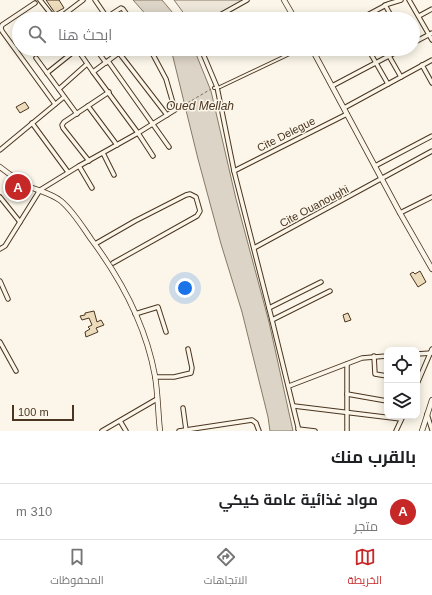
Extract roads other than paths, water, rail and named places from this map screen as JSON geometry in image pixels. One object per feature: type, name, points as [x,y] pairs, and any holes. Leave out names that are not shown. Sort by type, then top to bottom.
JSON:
[{"type":"street","points":[[40,0],[49,12]]},
{"type":"street","points":[[67,12],[83,0]]},
{"type":"street","points":[[95,0],[102,12]]},
{"type":"street","points":[[226,12],[248,0]]},
{"type":"street","points":[[284,0],[291,12]]},
{"type":"street","points":[[372,12],[388,3],[401,0]]},
{"type":"street","points":[[409,0],[416,12]]},
{"type":"street","points":[[22,12],[35,3]]},
{"type":"street","points":[[114,12],[122,8],[125,12]]},
{"type":"street","points":[[420,15],[432,9]]},
{"type":"street","points":[[420,18],[431,34],[432,40]]},
{"type":"street","points":[[12,19],[1,28],[12,43]]},
{"type":"street","points":[[420,40],[431,34]]},
{"type":"street","points":[[22,56],[55,104]]},
{"type":"street","points":[[47,73],[68,56]]},
{"type":"street","points":[[82,56],[153,156]]},
{"type":"street","points":[[102,56],[169,147]]},
{"type":"street","points":[[93,72],[115,56]]},
{"type":"street","points":[[121,56],[167,115]]},
{"type":"street","points":[[0,249],[5,246],[40,190],[176,109],[166,79],[154,56]]},
{"type":"street","points":[[204,56],[215,87],[234,171],[299,430],[315,431]]},
{"type":"street","points":[[316,56],[400,213],[432,269]]},
{"type":"street","points":[[372,56],[388,84]]},
{"type":"street","points":[[332,86],[389,56],[401,77]]},
{"type":"street","points":[[36,58],[77,114]]},
{"type":"street","points":[[344,108],[432,60]]},
{"type":"street","points":[[59,89],[87,64]]},
{"type":"street","points":[[422,65],[432,83]]},
{"type":"street","points":[[89,161],[62,125],[64,122],[108,92]]},
{"type":"street","points":[[0,150],[64,97]]},
{"type":"street","points":[[88,106],[117,145]]},
{"type":"street","name":"Cite Delegue","points":[[234,171],[347,114]]},
{"type":"street","points":[[32,123],[68,172]]},
{"type":"street","points":[[375,166],[432,137]]},
{"type":"street","name":"Cite Ouanoughi","points":[[254,248],[432,151]]},
{"type":"street","points":[[103,153],[114,175]]},
{"type":"street","points":[[0,166],[20,181],[60,201],[71,212],[115,273],[135,314],[148,349],[155,377],[159,431]]},
{"type":"street","points":[[79,166],[92,188]]},
{"type":"street","points":[[95,244],[135,221],[186,195],[190,194],[196,197],[200,211],[197,216],[113,262]]},
{"type":"street","points":[[0,197],[20,222]]},
{"type":"street","points":[[400,213],[432,197]]},
{"type":"street","points":[[0,281],[8,299]]},
{"type":"street","points":[[269,308],[321,282]]},
{"type":"street","points":[[272,320],[330,291]]},
{"type":"street","points":[[135,314],[158,307],[166,332]]},
{"type":"street","points":[[0,342],[16,371]]},
{"type":"street","points":[[155,377],[174,377],[191,373],[192,368],[188,349]]},
{"type":"street","points":[[420,376],[432,349]]},
{"type":"street","points":[[420,354],[431,353]]},
{"type":"street","points":[[374,356],[374,374],[384,376]]},
{"type":"street","points":[[289,386],[362,358],[384,356]]},
{"type":"street","points":[[347,364],[347,431]]},
{"type":"street","points":[[347,394],[384,400]]},
{"type":"street","points":[[102,431],[157,399]]},
{"type":"street","points":[[422,431],[432,400]]},
{"type":"street","points":[[294,406],[384,416]]},
{"type":"street","points":[[183,408],[186,430]]},
{"type":"street","points":[[428,414],[432,430]]},
{"type":"street","points":[[396,431],[402,419]]},
{"type":"street","points":[[179,431],[252,420],[256,423],[258,431]]},
{"type":"street","points":[[120,421],[126,431]]},
{"type":"lane","points":[[215,87],[284,56]]},
{"type":"water","points":[[133,0],[162,0],[172,12],[144,12]]},
{"type":"water","name":"Oued Mellah","points":[[173,56],[197,56],[211,91],[236,199],[269,322],[293,431],[270,431],[268,417],[242,312],[221,244]]},
{"type":"place","name":"مواد غذائية عامة كيكي","points":[[18,187]]}]
